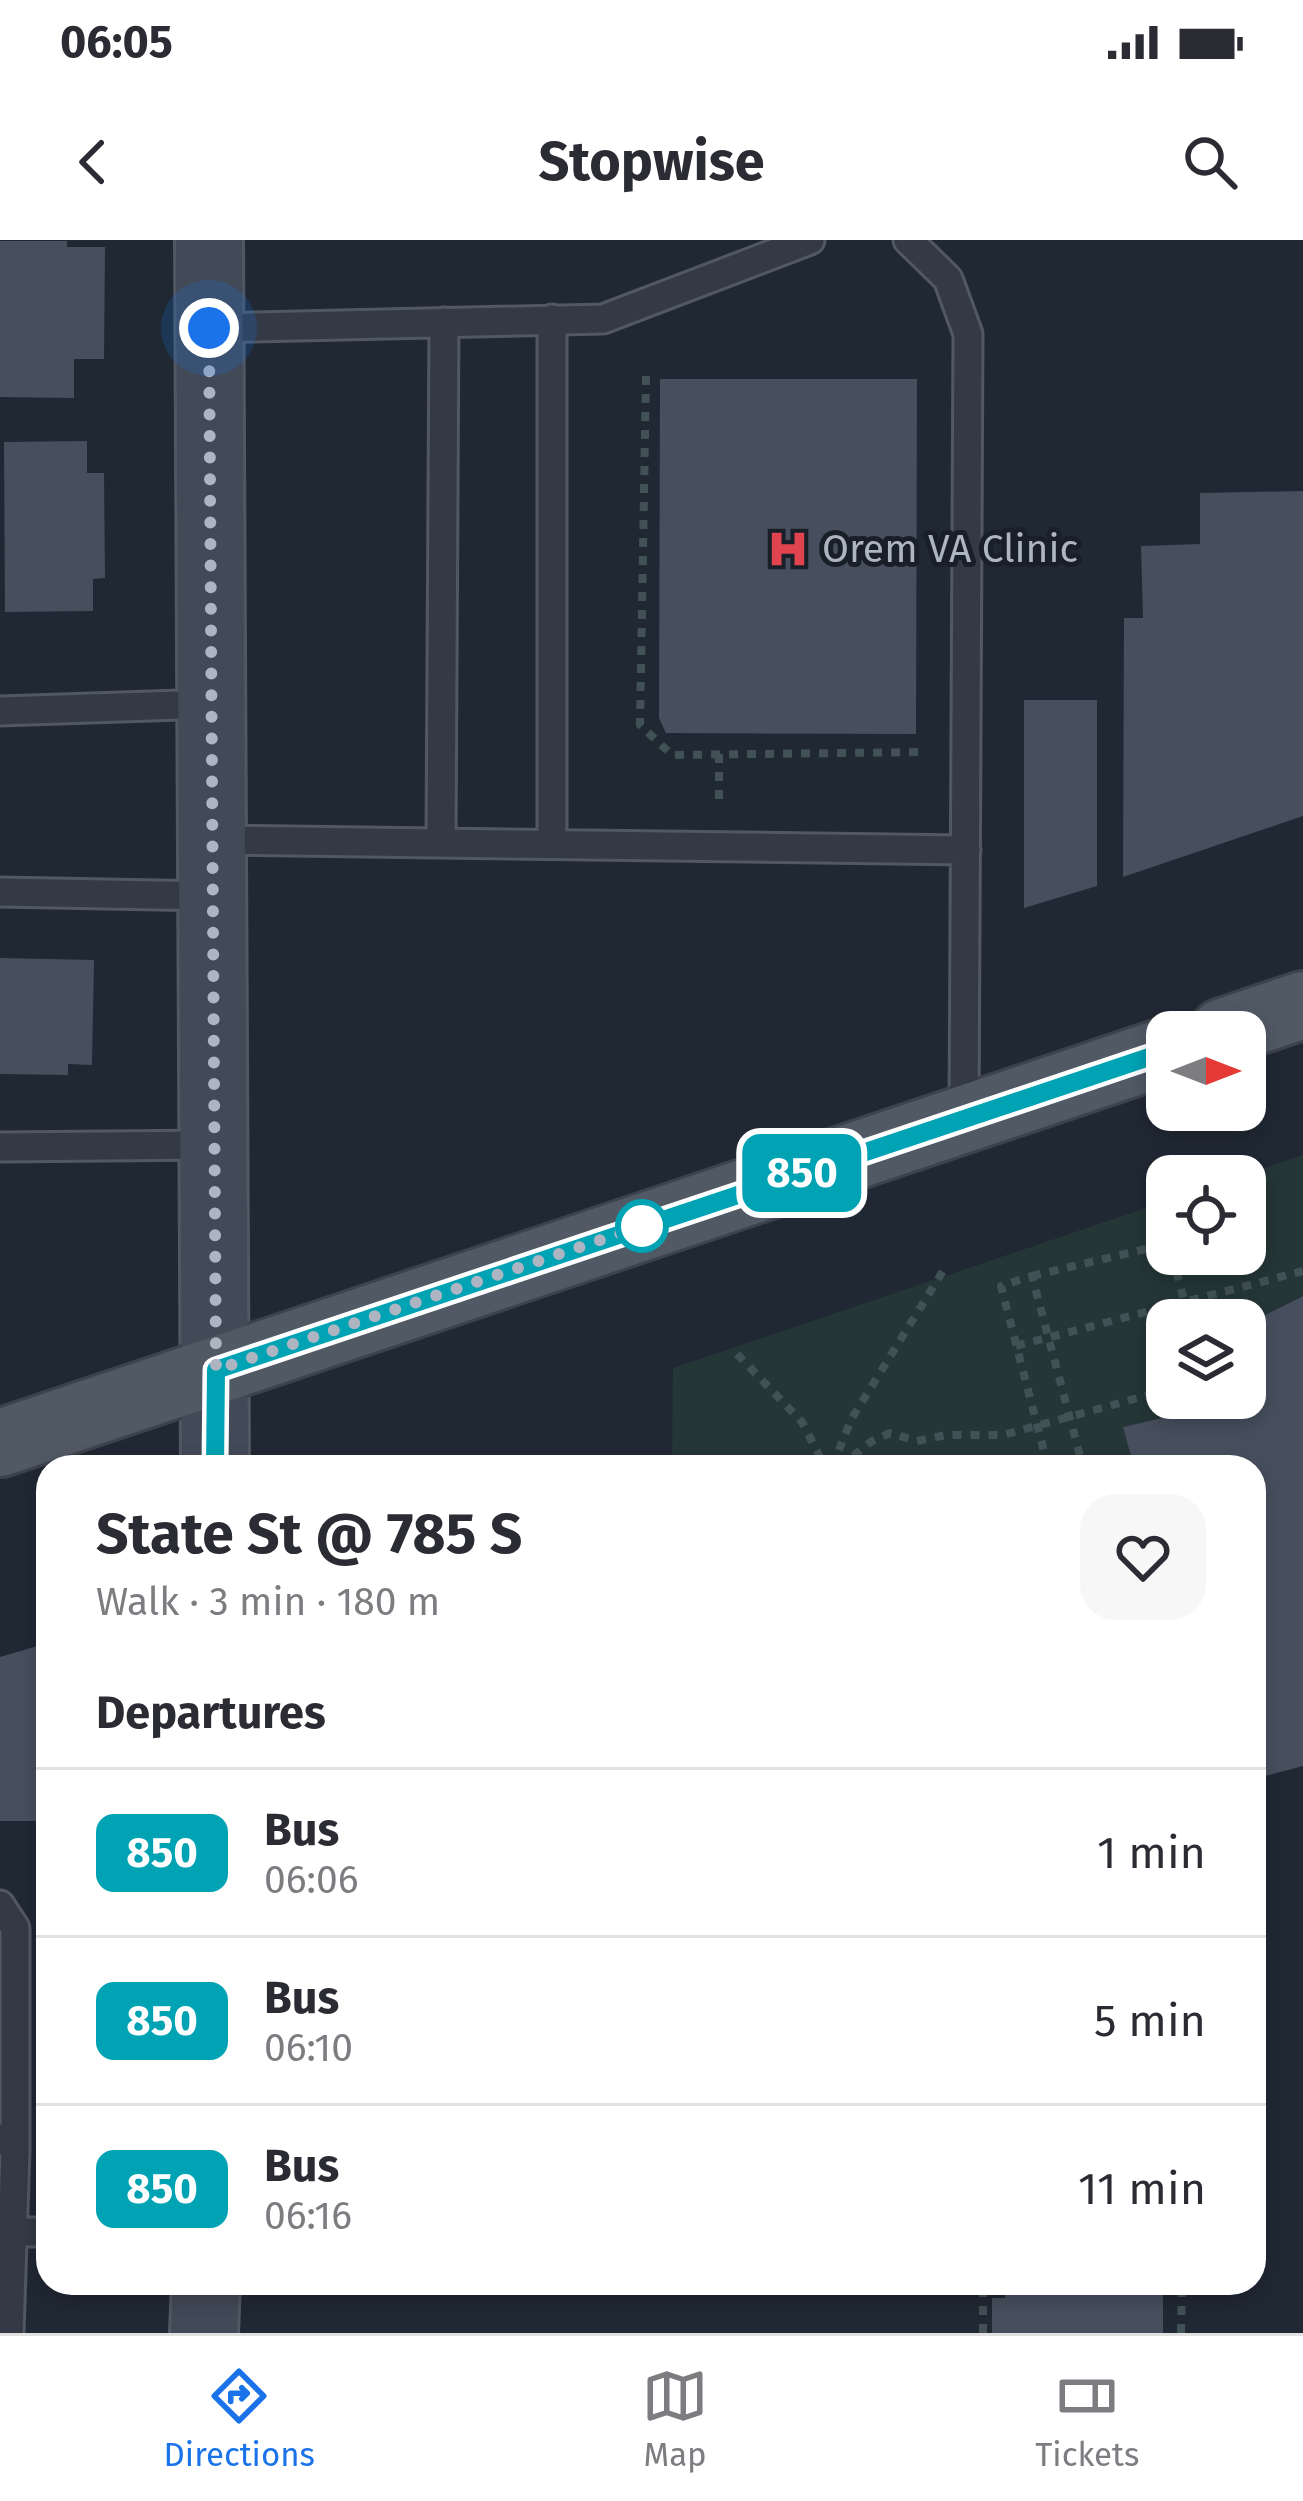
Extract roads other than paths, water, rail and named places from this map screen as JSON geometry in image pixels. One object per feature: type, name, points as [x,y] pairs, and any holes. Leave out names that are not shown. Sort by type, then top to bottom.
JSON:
[{"type":"main road","points":[[208,240],[215,1455]]},
{"type":"main road","points":[[1266,1017],[1303,1005]]},
{"type":"main road","points":[[0,1443],[1146,1058]]},
{"type":"main road","points":[[204,2333],[206,2295]]},
{"type":"lane","points":[[209,328],[603,320],[810,240]]},
{"type":"lane","points":[[908,240],[949,279],[968,334],[964,1118]]},
{"type":"lane","points":[[552,319],[552,844]]},
{"type":"lane","points":[[441,843],[444,322]]},
{"type":"lane","points":[[0,710],[211,704]]},
{"type":"lane","points":[[0,892],[441,843],[966,850]]},
{"type":"lane","points":[[0,1148],[213,1144]]},
{"type":"lane","points":[[0,1905],[15,1928],[8,2143],[13,2232],[9,2333]]},
{"type":"lane","points":[[13,2232],[36,2232]]},
{"type":"place","name":"Orem VA Clinic","points":[[788,549]]}]
